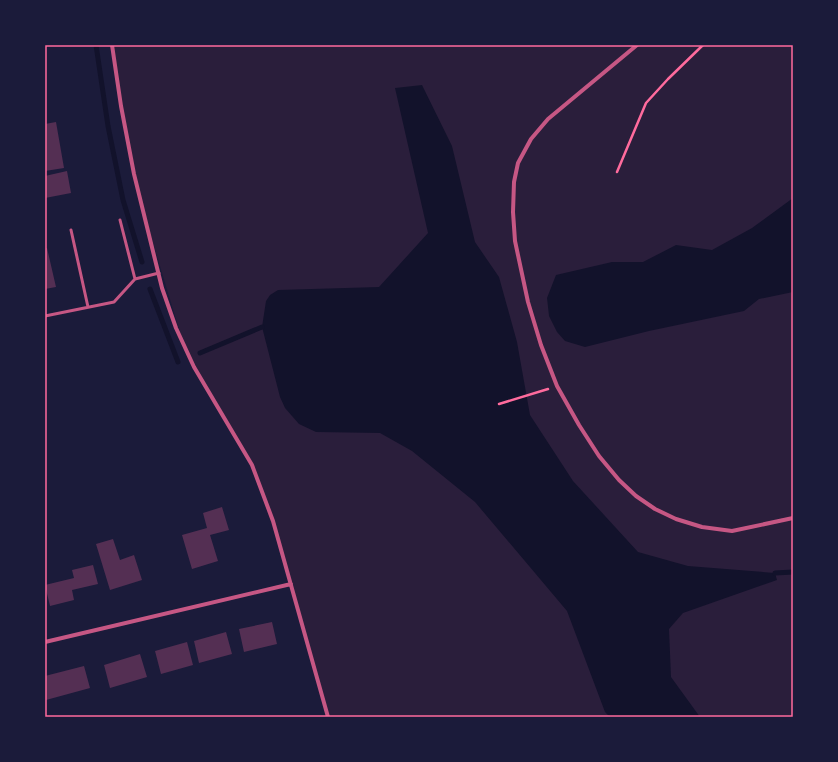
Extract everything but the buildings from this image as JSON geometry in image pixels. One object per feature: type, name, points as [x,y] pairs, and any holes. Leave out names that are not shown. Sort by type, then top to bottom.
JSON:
[{"type":"street","points":[[112,45],[121,106],[134,174],[162,288],[176,328],[194,367],[252,465],[273,521],[328,717]]},
{"type":"street","points":[[637,45],[548,119],[531,139],[518,163],[514,182],[514,241],[528,302],[540,345],[558,386],[579,425],[609,468],[636,496],[655,509],[676,519],[702,527],[732,531],[793,518]]},
{"type":"street","points":[[45,642],[291,584]]},
{"type":"lane","points":[[120,220],[135,279]]},
{"type":"lane","points":[[71,230],[88,307]]},
{"type":"lane","points":[[45,316],[114,302],[135,279],[159,273]]},
{"type":"path","points":[[617,172],[646,103],[668,78],[704,45]]},
{"type":"path","points":[[499,404],[558,386]]},
{"type":"shaded area","points":[[111,45],[793,45],[793,717],[329,717],[291,584],[252,465],[185,349],[144,213],[119,93]]},
{"type":"shaded area","points":[[422,85],[452,146],[475,242],[499,277],[517,342],[530,415],[573,481],[638,552],[688,566],[775,573],[777,580],[683,613],[669,629],[671,677],[700,717],[610,717],[605,712],[567,611],[475,502],[412,451],[380,433],[316,432],[299,424],[285,408],[280,397],[262,327],[266,301],[270,295],[278,290],[379,287],[428,233],[395,88]]},
{"type":"shaded area","points":[[793,198],[793,292],[759,299],[744,311],[649,331],[585,347],[565,341],[557,332],[549,316],[547,298],[556,275],[612,262],[643,262],[676,245],[712,250],[752,228]]},
{"type":"waterway","points":[[96,45],[108,126],[123,200],[142,262]]},
{"type":"waterway","points":[[150,289],[178,362]]},
{"type":"waterway","points":[[200,353],[262,327]]},
{"type":"waterway","points":[[775,573],[793,572]]}]
